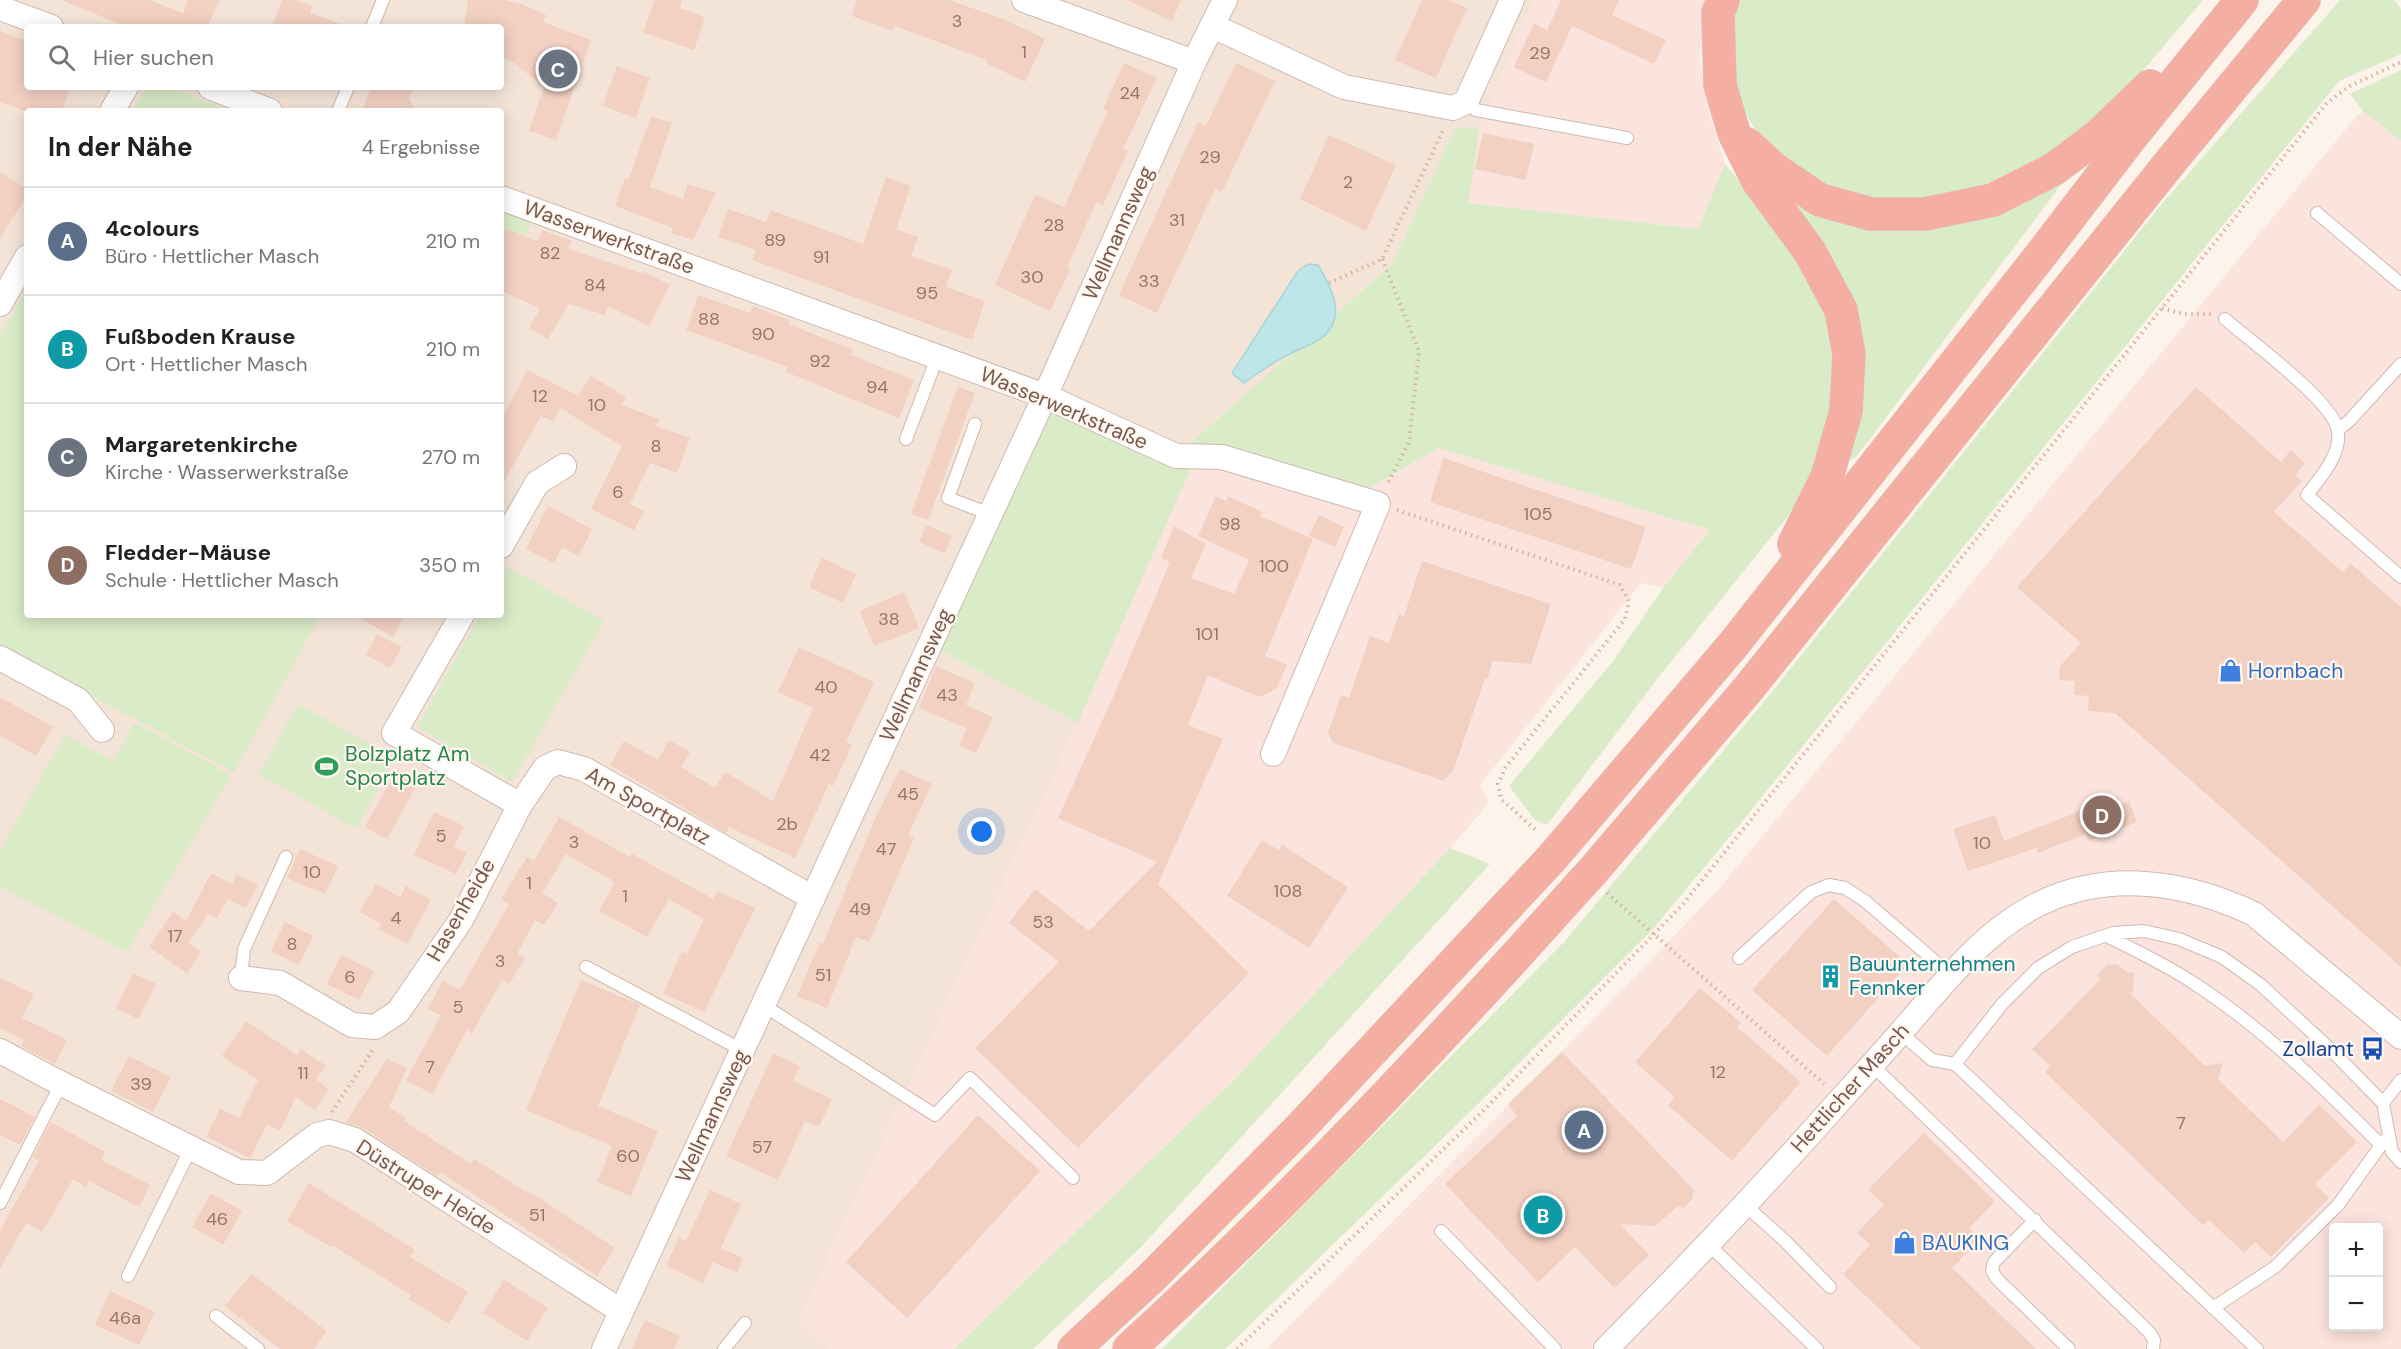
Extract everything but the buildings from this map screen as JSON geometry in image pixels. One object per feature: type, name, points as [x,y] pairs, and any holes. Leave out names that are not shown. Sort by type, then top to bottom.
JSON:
[{"type":"highway","points":[[1723,0],[1718,12],[1720,86],[1734,133],[1758,181],[1810,252],[1842,310],[1849,354],[1846,411],[1827,477],[1804,526],[1733,645]]},
{"type":"highway","points":[[1734,133],[1774,169],[1820,200],[1871,214],[1925,214],[1994,200],[2054,169],[2097,137],[2242,0]]},
{"type":"highway","points":[[1074,1349],[1152,1277],[1298,1130],[1557,852],[1733,645],[2033,266],[2132,136],[2242,0]]},
{"type":"highway","points":[[1129,1349],[1181,1301],[1344,1140],[1475,1002],[1586,878],[1748,689],[2172,160],[2304,0]]},
{"type":"street","points":[[1024,0],[1194,62]]},
{"type":"street","name":"Wellmannsweg","points":[[604,1349],[1045,396],[1194,62],[1225,0]]},
{"type":"street","points":[[1213,26],[1344,87],[1459,105],[1512,0]]},
{"type":"street","points":[[0,8],[43,24]]},
{"type":"street","points":[[114,108],[124,90]]},
{"type":"street","points":[[218,90],[262,108]]},
{"type":"street","name":"Wasserwerkstraße","points":[[504,199],[1045,396],[1176,456],[1222,457],[1378,504]]},
{"type":"street","points":[[0,304],[24,262]]},
{"type":"street","points":[[504,541],[537,483],[564,466]]},
{"type":"street","points":[[1274,754],[1378,504]]},
{"type":"street","points":[[460,618],[394,733],[520,805]]},
{"type":"street","points":[[0,658],[78,700],[102,730]]},
{"type":"street","name":"Am Sportplatz","points":[[520,805],[545,768],[558,762],[584,769],[813,898]]},
{"type":"street","name":"Hasenheide","points":[[241,978],[280,983],[352,1025],[375,1027],[398,1012],[461,920],[520,805]]},
{"type":"street","name":"Hettlicher Masch","points":[[1606,1349],[1746,1206],[1951,975],[1994,932],[2040,903],[2082,888],[2124,883],[2162,884],[2226,900],[2254,914],[2401,1037]]},
{"type":"street","points":[[0,1051],[61,1084],[240,1172],[267,1173],[317,1135]]},
{"type":"street","name":"Düstruper Heide","points":[[317,1135],[329,1132],[355,1140],[621,1311]]},
{"type":"lane","points":[[373,24],[383,0]]},
{"type":"lane","points":[[339,108],[347,90]]},
{"type":"lane","points":[[1459,105],[1627,138]]},
{"type":"lane","points":[[2317,213],[2401,284]]},
{"type":"lane","points":[[2224,319],[2319,400],[2333,416],[2338,430],[2338,445],[2332,461],[2307,495],[2401,577]]},
{"type":"lane","points":[[906,439],[936,358]]},
{"type":"lane","points":[[2338,430],[2401,364]]},
{"type":"lane","points":[[975,424],[948,498],[990,514]]},
{"type":"lane","name":"Hasenheide","points":[[241,978],[244,949],[286,857]]},
{"type":"lane","points":[[1738,958],[1811,892],[1829,885],[1845,888],[1865,900],[1951,975]]},
{"type":"lane","points":[[1955,1064],[2003,1003],[2038,968],[2072,947],[2107,936],[2144,931],[2179,939],[2222,957],[2261,985],[2293,1013],[2383,1103],[2389,1134],[2387,1149],[2338,1205],[2275,1267],[2213,1308]]},
{"type":"lane","points":[[2107,936],[2193,982],[2253,1026],[2332,1096],[2401,1162]]},
{"type":"lane","points":[[586,967],[742,1050]]},
{"type":"lane","points":[[763,1005],[935,1115],[970,1078],[1073,1178]]},
{"type":"lane","points":[[1901,1033],[1932,1060],[1955,1064],[2256,1349]]},
{"type":"lane","points":[[1872,1065],[2149,1332],[2154,1340],[2153,1349]]},
{"type":"lane","points":[[2383,1103],[2401,1080]]},
{"type":"lane","points":[[0,1203],[61,1084]]},
{"type":"lane","points":[[128,1276],[191,1148]]},
{"type":"lane","points":[[1746,1206],[1784,1240],[1830,1287]]},
{"type":"lane","points":[[2035,1220],[1994,1262],[1992,1271],[1997,1279],[2069,1349]]},
{"type":"lane","points":[[1441,1232],[1555,1349]]},
{"type":"lane","points":[[1709,1245],[1816,1349]]},
{"type":"lane","points":[[216,1316],[258,1349]]},
{"type":"lane","points":[[724,1349],[745,1323]]},
{"type":"path","points":[[1237,1349],[1482,1112],[1676,912],[2326,104],[2348,87],[2401,62]]},
{"type":"path","points":[[1329,283],[1382,259],[1459,105]]},
{"type":"path","points":[[1378,504],[1409,442],[1419,351],[1382,259]]},
{"type":"path","points":[[2162,308],[2183,314],[2211,314],[2224,319]]},
{"type":"path","points":[[317,1135],[398,1012]]},
{"type":"shaded area","points":[[0,0],[1534,0],[1480,127],[1455,128],[1393,263],[1176,456],[930,645],[1078,723],[798,1322],[829,1349],[0,1349]]},
{"type":"shaded area","points":[[1534,0],[1707,0],[1699,53],[1707,107],[1725,164],[1699,229],[1467,203],[1480,127]]},
{"type":"shaded area","points":[[2401,76],[2401,1349],[1266,1349],[1609,1004],[1718,890],[2355,118]]},
{"type":"shaded area","points":[[1439,448],[1710,530],[1663,588],[1641,583],[1480,785],[1489,803],[1450,848],[1235,1079],[954,1349],[829,1349],[798,1322],[1078,723],[1196,456],[1368,489]]},
{"type":"green space","points":[[1736,0],[2203,0],[2112,107],[2057,152],[1988,190],[1928,206],[1823,193],[1783,165],[1751,123],[1734,87],[1727,45]]},
{"type":"green space","points":[[2340,0],[2394,0],[2401,9],[2401,54],[2339,81],[1732,834],[1652,930],[1476,1106],[1225,1349],[1162,1349],[1565,941],[1763,703],[2161,205]]},
{"type":"green space","points":[[2401,70],[2401,141],[2362,110],[2350,94]]},
{"type":"green space","points":[[145,90],[176,90],[225,108],[134,108]]},
{"type":"green space","points":[[1480,127],[1468,203],[1698,229],[1725,164],[1807,266],[1826,305],[1836,348],[1830,410],[1815,472],[1796,506],[1657,679],[1547,825],[1535,820],[1509,786],[1614,660],[1663,588],[1710,530],[1439,448],[1368,489],[1196,457],[1078,723],[930,645],[1045,396],[1176,456],[1393,263],[1455,128]]},
{"type":"green space","points":[[2097,137],[1857,456],[1827,477],[1849,354],[1774,169],[1925,214]]},
{"type":"green space","points":[[504,212],[531,222],[513,270],[504,286]]},
{"type":"green space","points":[[24,294],[24,618],[319,618],[234,772],[0,647],[0,335]]},
{"type":"green space","points":[[508,567],[604,621],[512,782],[417,727],[478,618],[504,618],[504,574]]},
{"type":"green space","name":"Bolzplatz Am Sportplatz","points":[[298,704],[395,758],[356,829],[259,774]]},
{"type":"green space","points":[[134,723],[231,775],[127,952],[0,887],[0,851],[65,735],[114,761]]},
{"type":"green space","points":[[1450,848],[1490,864],[1141,1247],[1033,1349],[954,1349],[1235,1079]]},
{"type":"water","points":[[1308,264],[1318,265],[1332,292],[1336,310],[1331,328],[1320,339],[1281,358],[1244,383],[1232,373],[1298,271]]},
{"type":"place","name":"Margaretenkirche","points":[[558,69]]},
{"type":"place","name":"Hornbach","points":[[2230,671]]},
{"type":"place","name":"Bolzplatz Am Sportplatz","points":[[327,766]]},
{"type":"place","name":"Fledder-Mäuse","points":[[2102,815]]},
{"type":"place","name":"Bauunternehmen Fennker","points":[[1831,976]]},
{"type":"place","name":"Zollamt","points":[[2372,1049]]},
{"type":"place","name":"4colours","points":[[1584,1130]]},
{"type":"place","name":"Fußboden Krause","points":[[1543,1215]]},
{"type":"place","name":"BAUKING","points":[[1904,1243]]}]
